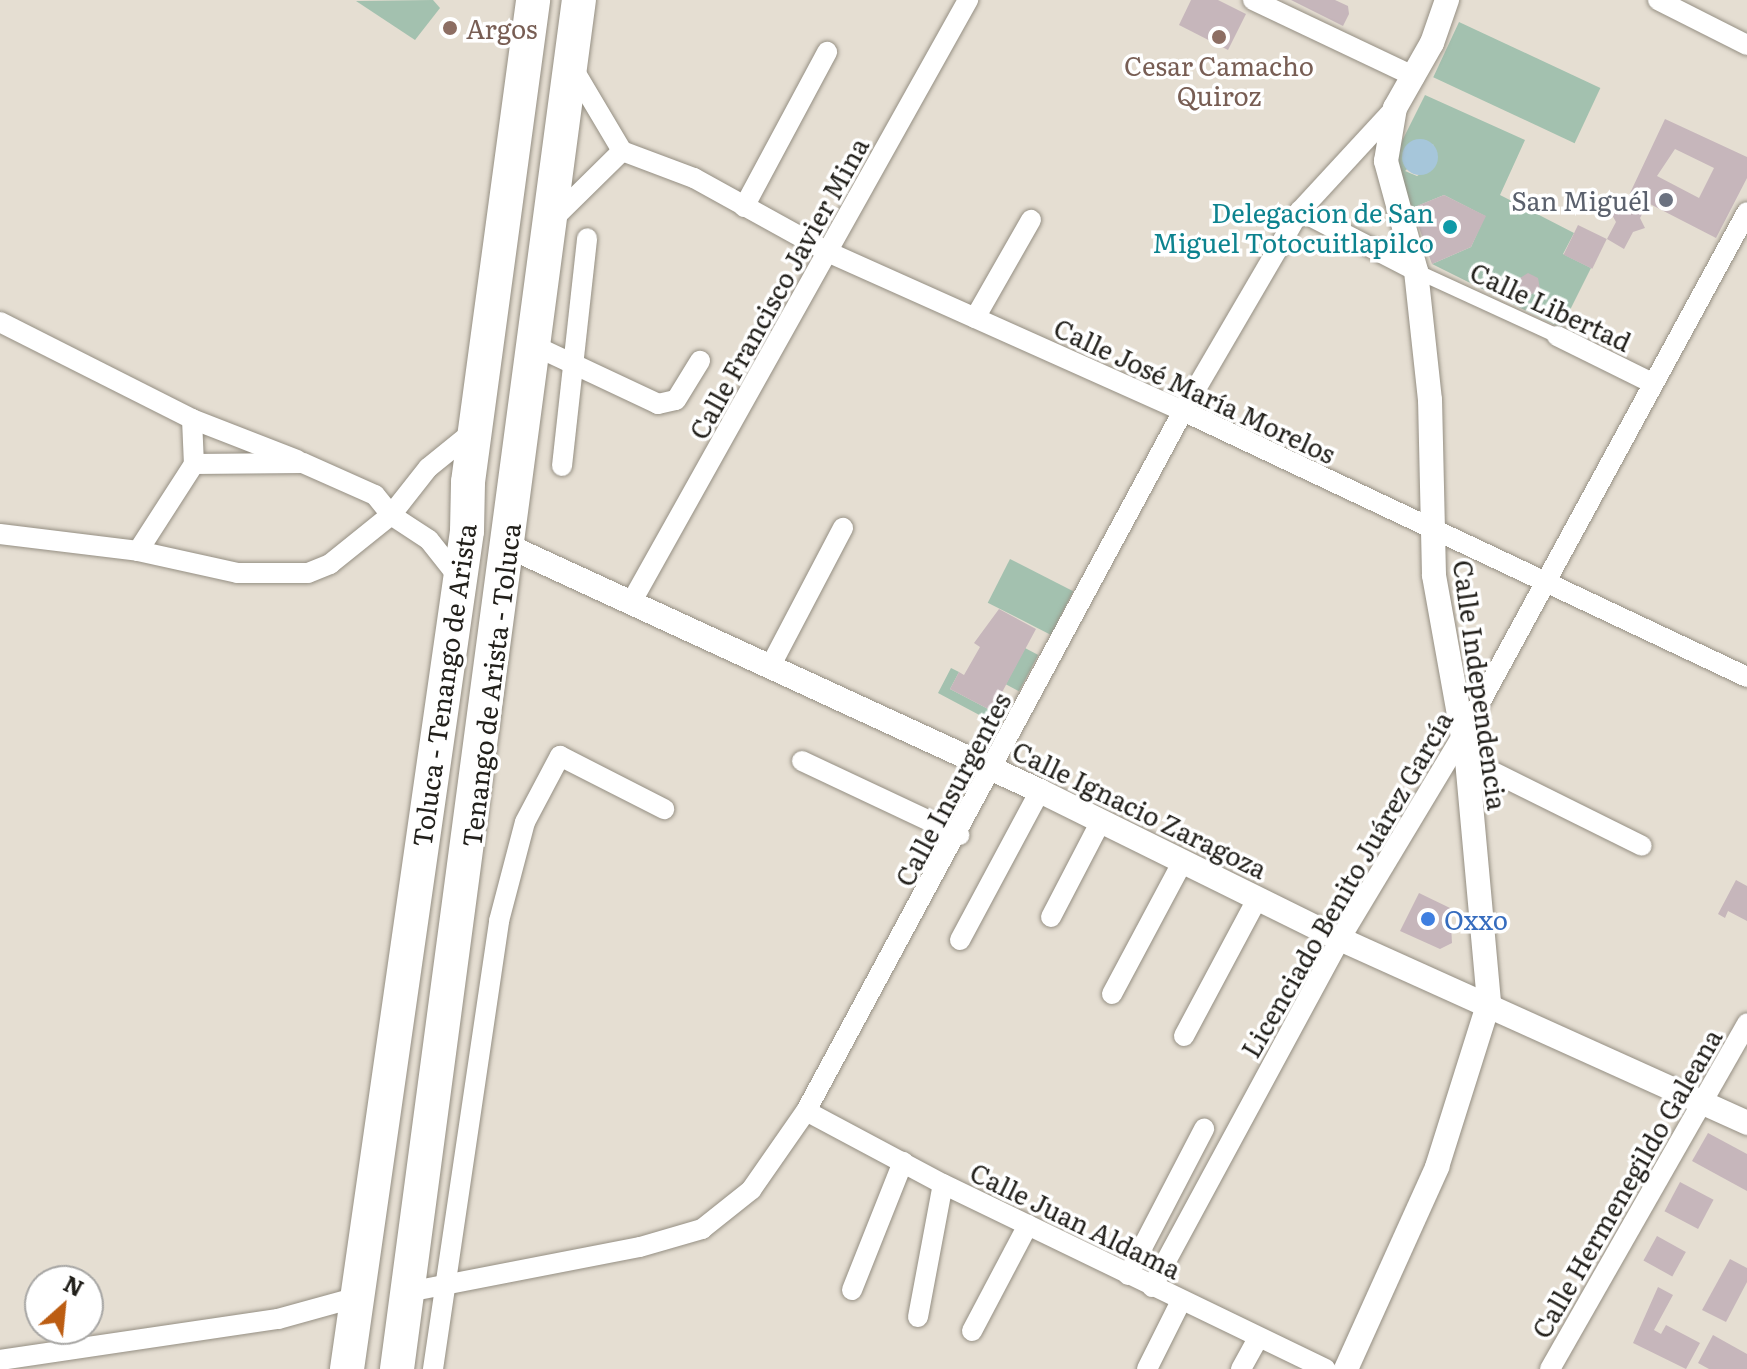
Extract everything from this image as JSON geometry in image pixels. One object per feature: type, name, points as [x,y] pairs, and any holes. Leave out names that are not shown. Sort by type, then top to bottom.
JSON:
[{"type":"highway","name":"Toluca - Tenango de Arista","points":[[347,1369],[459,578],[533,0]]},
{"type":"highway","name":"Tenango de Arista - Toluca","points":[[397,1369],[579,0]]},
{"type":"street","name":"Calle Francisco Javier Mina","points":[[632,601],[830,253],[968,0]]},
{"type":"street","points":[[1253,0],[1415,77]]},
{"type":"street","name":"Calle Independencia","points":[[1346,1369],[1437,1167],[1489,1002],[1467,759],[1434,575],[1430,400],[1416,271],[1386,161],[1395,108],[1415,77],[1447,0]]},
{"type":"street","points":[[1658,0],[1747,45]]},
{"type":"street","points":[[744,207],[827,52]]},
{"type":"street","points":[[550,222],[622,151],[571,63]]},
{"type":"street","name":"Calle Insurgentes","points":[[408,1292],[446,1287],[702,1229],[751,1190],[806,1111],[959,835],[1183,411],[1300,211],[1395,108]]},
{"type":"street","name":"Calle José María Morelos","points":[[622,151],[694,178],[830,253],[1183,411],[1747,677]]},
{"type":"street","name":"Calle Libertad","points":[[1300,211],[1416,271],[1650,382]]},
{"type":"street","points":[[975,318],[1031,220]]},
{"type":"street","name":"Licenciado Benito Juárez García","points":[[1152,1287],[1340,939],[1463,734],[1546,583],[1650,382],[1745,223]]},
{"type":"street","points":[[562,466],[570,362],[587,238]]},
{"type":"street","points":[[0,322],[192,419],[375,495],[391,515],[429,540],[459,578]]},
{"type":"street","points":[[535,346],[658,404],[676,400],[700,361]]},
{"type":"street","points":[[138,551],[194,464],[192,419]]},
{"type":"street","points":[[0,534],[138,551],[237,573],[308,573],[330,564],[391,515],[428,468],[478,428]]},
{"type":"street","points":[[194,464],[303,463]]},
{"type":"street","points":[[771,665],[843,528]]},
{"type":"street","name":"Calle Ignacio Zaragoza","points":[[508,546],[993,768],[1340,939],[1489,1002],[1747,1123]]},
{"type":"street","points":[[433,1369],[499,921],[513,851],[560,756],[664,809]]},
{"type":"street","points":[[1467,759],[1642,846]]},
{"type":"street","points":[[802,761],[959,835]]},
{"type":"street","points":[[960,940],[1040,791]]},
{"type":"street","points":[[1051,917],[1101,821]]},
{"type":"street","points":[[1112,994],[1183,861]]},
{"type":"street","points":[[1184,1036],[1257,899]]},
{"type":"street","name":"Calle Hermenegildo Galeana","points":[[1550,1369],[1747,1023]]},
{"type":"street","name":"Calle Juan Aldama","points":[[806,1111],[943,1184],[1326,1369]]},
{"type":"street","points":[[1128,1275],[1204,1129]]},
{"type":"street","points":[[852,1290],[903,1162]]},
{"type":"street","points":[[918,1317],[943,1184]]},
{"type":"street","points":[[972,1331],[1028,1225]]},
{"type":"street","points":[[0,1360],[278,1319],[358,1297]]},
{"type":"street","points":[[1147,1369],[1181,1301]]},
{"type":"street","points":[[1241,1369],[1258,1338]]},
{"type":"green space","points":[[433,0],[440,8],[415,40],[356,1]]},
{"type":"green space","points":[[1459,22],[1600,88],[1575,143],[1433,77]]},
{"type":"green space","points":[[1425,95],[1525,140],[1500,195],[1574,233],[1563,254],[1591,268],[1561,328],[1432,264],[1471,247],[1485,216],[1444,195],[1412,208],[1393,159]],"holes":[[[1433,144],[1437,162],[1417,176],[1405,171]]]},
{"type":"green space","points":[[1010,559],[1073,591],[1051,635],[988,603]]},
{"type":"green space","points":[[1025,648],[1038,655],[1019,691],[1006,684]]},
{"type":"green space","points":[[951,668],[959,672],[950,689],[992,711],[1000,695],[1013,702],[1000,726],[938,693]]},
{"type":"water","points":[[1420,139],[1433,144],[1438,157],[1433,170],[1420,175],[1407,170],[1402,157],[1407,144]]},
{"type":"building","name":"Cesar Camacho Quiroz","points":[[1191,0],[1218,0],[1246,14],[1228,50],[1179,25]]},
{"type":"building","points":[[1291,0],[1335,0],[1348,6],[1349,14],[1343,26]]},
{"type":"building","points":[[1665,119],[1747,157],[1747,178],[1716,238],[1648,203],[1640,218],[1645,228],[1633,232],[1624,249],[1607,239],[1616,222],[1611,213],[1623,208]],"holes":[[[1675,149],[1714,168],[1699,198],[1657,176]]]},
{"type":"building","name":"Delegacion de San Miguel Totocuitlapilco","points":[[1444,195],[1486,216],[1471,247],[1432,264],[1412,208]]},
{"type":"building","points":[[1578,225],[1607,239],[1592,269],[1564,255]]},
{"type":"building","points":[[1528,273],[1538,278],[1540,289],[1529,296],[1520,290],[1520,278]]},
{"type":"building","points":[[999,609],[1036,629],[992,711],[950,689],[959,672],[964,675],[980,647],[974,643]]},
{"type":"building","points":[[1736,880],[1747,886],[1747,921],[1728,911],[1725,918],[1718,914]]},
{"type":"building","name":"Oxxo","points":[[1419,893],[1450,908],[1452,943],[1440,949],[1400,931]]},
{"type":"building","points":[[1708,1133],[1747,1154],[1747,1191],[1692,1161]]},
{"type":"building","points":[[1680,1182],[1714,1200],[1698,1229],[1665,1211]]},
{"type":"building","points":[[1657,1236],[1686,1252],[1672,1276],[1643,1260]]},
{"type":"building","points":[[1730,1259],[1747,1268],[1747,1282],[1726,1322],[1702,1310]]},
{"type":"building","points":[[1658,1287],[1673,1295],[1654,1330],[1661,1334],[1666,1325],[1700,1343],[1686,1369],[1633,1343]]},
{"type":"building","points":[[1713,1335],[1747,1354],[1747,1369],[1709,1369],[1698,1363]]},
{"type":"place","name":"Argos","points":[[450,28]]},
{"type":"place","name":"Cesar Camacho Quiroz","points":[[1219,37]]},
{"type":"place","name":"San Miguél","points":[[1666,200]]},
{"type":"place","name":"Delegacion de San Miguel Totocuitlapilco","points":[[1450,227]]},
{"type":"place","name":"Oxxo","points":[[1428,919]]}]
